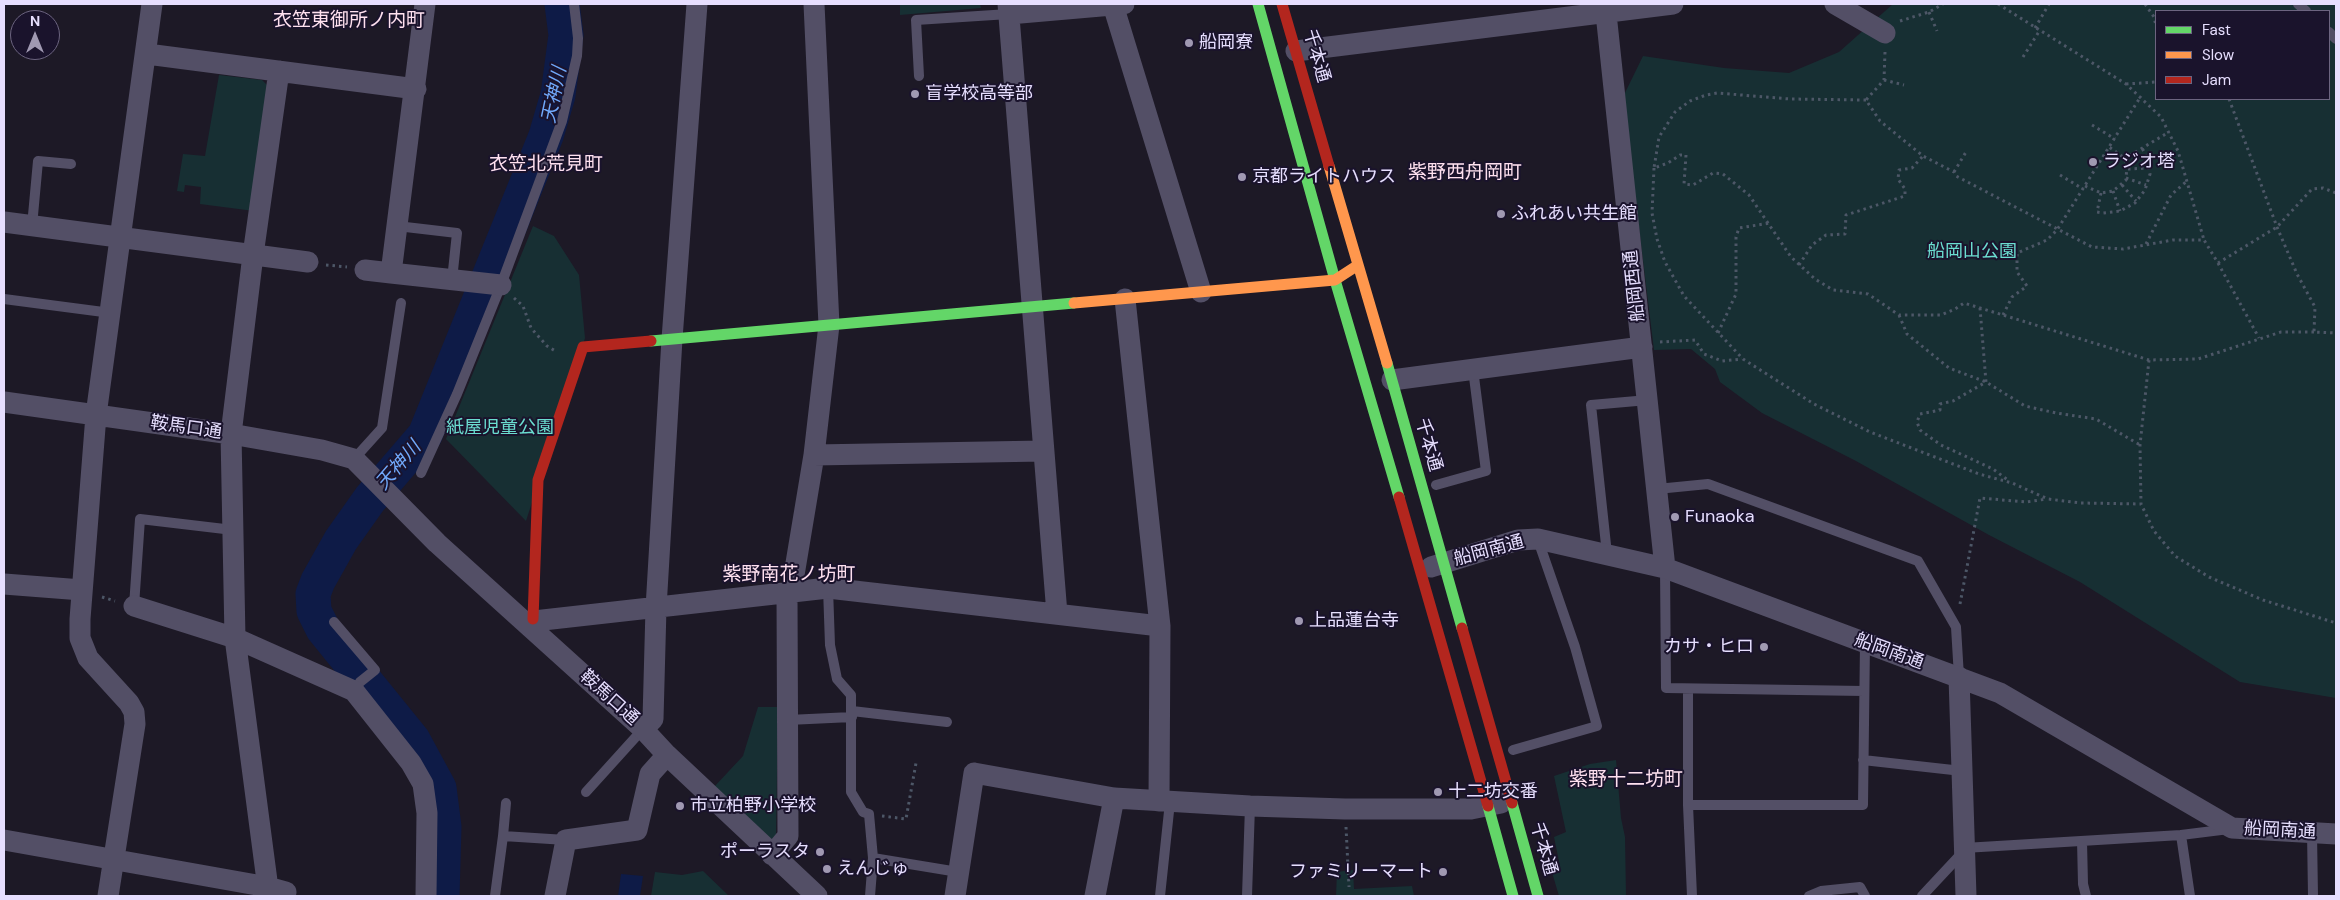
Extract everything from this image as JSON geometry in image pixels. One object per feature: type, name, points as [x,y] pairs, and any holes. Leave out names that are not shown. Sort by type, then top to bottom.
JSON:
[{"type":"main road","points":[[1258,4],[1335,280],[1421,570],[1486,807],[1513,896]]},
{"type":"main road","name":"千本通","points":[[1282,4],[1392,380],[1538,896]]},
{"type":"main road","points":[[529,620],[538,480],[583,347],[1335,280],[1358,265]]},
{"type":"street","points":[[108,896],[135,724],[134,712],[96,668],[83,649],[80,638],[82,590],[96,415],[122,238],[152,4]]},
{"type":"street","points":[[391,273],[416,89],[425,4]]},
{"type":"street","points":[[643,729],[653,719],[656,608],[672,339],[697,4]]},
{"type":"street","points":[[772,855],[788,836],[789,593],[814,455],[829,325],[814,4]]},
{"type":"street","points":[[1057,614],[1008,9],[1119,4],[1201,292]]},
{"type":"street","points":[[1296,51],[1606,8],[1673,4]]},
{"type":"street","points":[[1835,4],[1885,33]]},
{"type":"street","name":"船岡西通","points":[[1606,8],[1665,568]]},
{"type":"street","points":[[147,54],[416,89]]},
{"type":"street","points":[[4,840],[274,892],[235,638],[231,434],[253,255],[279,71]]},
{"type":"street","points":[[4,222],[308,262]]},
{"type":"street","points":[[365,270],[491,284]]},
{"type":"street","points":[[1126,299],[1160,626],[1164,801]]},
{"type":"street","points":[[1392,380],[1642,345]]},
{"type":"street","name":"鞍馬口通","points":[[4,402],[231,434],[322,450],[358,464],[437,543],[529,620],[643,729],[667,755],[817,896]]},
{"type":"street","points":[[814,455],[1043,451]]},
{"type":"street","name":"船岡南通","points":[[1421,570],[1518,540],[1538,539],[1665,568],[2000,693],[2232,828],[2336,834]]},
{"type":"street","points":[[4,584],[82,590]]},
{"type":"street","points":[[529,620],[656,608],[828,588],[1160,626]]},
{"type":"street","points":[[134,606],[235,638],[357,687],[411,762],[423,784],[427,813],[426,896]]},
{"type":"street","points":[[1959,678],[1966,896]]},
{"type":"street","points":[[555,896],[566,840],[637,830],[650,774],[667,755]]},
{"type":"street","points":[[955,896],[974,773],[1114,798],[1250,806],[1345,809],[1472,809],[1510,800]]},
{"type":"street","points":[[1096,896],[1114,798]]},
{"type":"lane","points":[[421,473],[457,394],[491,284],[562,121],[577,56],[578,38],[574,4]]},
{"type":"lane","points":[[919,76],[916,20],[1008,9]]},
{"type":"lane","points":[[32,226],[38,161],[71,164]]},
{"type":"lane","points":[[397,226],[457,233],[452,280]]},
{"type":"lane","points":[[4,299],[111,313]]},
{"type":"lane","points":[[358,464],[382,428],[401,304]]},
{"type":"lane","points":[[1436,486],[1486,471],[1473,369]]},
{"type":"lane","points":[[1607,554],[1591,404],[1648,400]]},
{"type":"lane","points":[[1657,489],[1708,484],[1918,561],[1956,627],[1959,678]]},
{"type":"lane","points":[[134,606],[140,519],[233,530]]},
{"type":"lane","points":[[1512,750],[1597,726],[1575,647],[1538,539]]},
{"type":"lane","points":[[1665,568],[1666,688],[1864,690]]},
{"type":"lane","points":[[828,588],[830,645],[837,679],[851,695],[851,792],[863,812],[870,814],[873,858],[870,896]]},
{"type":"lane","points":[[334,622],[375,670],[357,687]]},
{"type":"lane","points":[[1688,805],[1863,805],[1865,643]]},
{"type":"lane","points":[[1688,689],[1688,805],[1692,896]]},
{"type":"lane","points":[[788,720],[852,714],[947,722]]},
{"type":"lane","points":[[586,792],[643,729]]},
{"type":"lane","points":[[1863,760],[1962,772]]},
{"type":"lane","points":[[1160,896],[1164,801]]},
{"type":"lane","points":[[495,896],[506,803]]},
{"type":"lane","points":[[1247,896],[1250,806]]},
{"type":"lane","points":[[1922,896],[1964,849],[2181,835],[2232,828]]},
{"type":"lane","points":[[2312,833],[2313,896]]},
{"type":"lane","points":[[2181,835],[2190,896]]},
{"type":"lane","points":[[503,836],[566,840]]},
{"type":"lane","points":[[2082,841],[2083,884],[2086,896]]},
{"type":"lane","points":[[873,858],[958,872]]},
{"type":"lane","points":[[1809,896],[1821,891],[1860,887],[1865,896]]},
{"type":"path","points":[[1943,4],[1929,12],[1904,18],[1885,33],[1884,80],[1866,100],[1790,99],[1717,93],[1706,94],[1690,101],[1675,112],[1659,137],[1654,168],[1652,213],[1657,238],[1665,262],[1684,296],[1742,359],[1814,404],[1870,432],[1978,474],[2012,483],[2048,499]]},
{"type":"path","points":[[1998,4],[2126,84],[2141,96],[2161,117],[2178,151],[2204,240],[2259,338]]},
{"type":"path","points":[[2035,28],[2049,4]]},
{"type":"path","points":[[2145,4],[2155,22]]},
{"type":"path","points":[[1929,12],[1937,31]]},
{"type":"path","points":[[2023,58],[2040,30]]},
{"type":"path","points":[[1884,80],[1904,85]]},
{"type":"path","points":[[2126,84],[2155,82]]},
{"type":"path","points":[[2003,315],[2012,297],[2028,286],[2017,272],[2017,253],[2047,240],[2057,230],[2141,96]]},
{"type":"path","points":[[1866,100],[1880,121],[1923,156],[1954,172],[1956,176],[2092,247],[2123,249],[2173,240],[2204,240]]},
{"type":"path","points":[[2229,100],[2277,227],[2297,274],[2315,307],[2314,332]]},
{"type":"path","points":[[2092,125],[2115,139]]},
{"type":"path","points":[[2124,159],[2169,132]]},
{"type":"path","points":[[2060,176],[2101,193],[2114,191],[2122,185],[2128,169],[2124,159],[2109,147]]},
{"type":"path","points":[[2101,193],[2098,212],[2120,211],[2136,201],[2146,185],[2149,168],[2148,157],[2142,148]]},
{"type":"path","points":[[1954,172],[1966,152]]},
{"type":"path","points":[[1654,168],[1668,163],[1680,155],[1686,155],[1684,184],[1693,185],[1713,173],[1723,174],[1749,195],[1770,223],[1791,257],[1799,265],[1833,290],[1868,294],[1898,315],[1908,334],[1949,368],[1986,382],[2025,406],[2096,419],[2140,444]]},
{"type":"path","points":[[1799,265],[1812,245],[1826,235],[1845,234],[1846,215],[1905,196],[1905,189],[1898,179],[1899,170],[1912,168],[1923,156]]},
{"type":"path","points":[[2128,169],[2149,168]]},
{"type":"path","points":[[2126,178],[2146,185]]},
{"type":"path","points":[[2146,245],[2171,195],[2187,181]]},
{"type":"path","points":[[2122,185],[2136,201]]},
{"type":"path","points":[[2218,262],[2277,227],[2312,189],[2324,188],[2336,193]]},
{"type":"path","points":[[2114,191],[2120,211]]},
{"type":"path","points":[[1718,333],[1736,294],[1736,237],[1739,228],[1770,223]]},
{"type":"path","points":[[308,262],[365,270]]},
{"type":"path","points":[[491,284],[524,306],[531,328],[547,346]]},
{"type":"path","points":[[1898,315],[1941,315],[1955,309],[1964,302],[2149,360],[2198,360],[2281,332],[2336,333]]},
{"type":"path","points":[[1980,308],[1986,382]]},
{"type":"path","points":[[1642,345],[1695,340],[1704,354],[1722,361],[1742,359]]},
{"type":"path","points":[[2149,360],[2140,444],[2141,504],[2154,531],[2175,556],[2202,573],[2263,600],[2336,623]]},
{"type":"path","points":[[1986,382],[1953,401],[1940,404],[1940,410],[1920,414],[1917,422],[1920,430],[1941,445],[1993,469],[2012,483]]},
{"type":"path","points":[[1956,627],[1980,498],[2026,502],[2048,499],[2081,503],[2141,504]]},
{"type":"path","points":[[82,590],[134,606]]},
{"type":"path","points":[[870,814],[906,819],[916,762]]},
{"type":"path","points":[[1345,809],[1349,887]]},
{"type":"green space","points":[[900,4],[980,4],[981,8],[900,15]]},
{"type":"green space","name":"船岡山公園","points":[[1893,4],[2336,4],[2336,698],[2240,682],[2080,582],[1989,535],[1856,461],[1762,413],[1720,382],[1715,369],[1691,349],[1654,350],[1623,97],[1643,56],[1724,68],[1789,73],[1839,52]]},
{"type":"green space","points":[[219,75],[262,80],[270,88],[254,211],[200,204],[201,187],[185,185],[184,192],[177,191],[183,154],[205,156]]},
{"type":"green space","name":"紙屋児童公園","points":[[533,226],[554,236],[579,275],[585,338],[526,521],[446,439]]},
{"type":"green space","points":[[758,707],[778,707],[776,836],[771,841],[714,787],[743,756]]},
{"type":"green space","points":[[1616,760],[1621,818],[1625,837],[1626,896],[1559,896],[1551,869],[1560,866],[1554,837],[1566,832],[1554,776],[1590,764]]},
{"type":"green space","points":[[1353,870],[1354,889],[1412,886],[1414,896],[1336,896],[1337,872]]},
{"type":"green space","points":[[703,871],[729,896],[651,896],[655,872],[682,875]]},
{"type":"water","points":[[621,874],[643,876],[640,896],[618,896]]},
{"type":"waterway","name":"天神川","points":[[442,896],[444,827],[439,788],[413,740],[323,629],[314,611],[313,594],[318,581],[341,540],[370,499],[425,435],[546,136],[558,95],[566,35],[562,4]]},
{"type":"traffic: fast","points":[[1258,4],[1335,280],[1399,497]]},
{"type":"traffic: fast","points":[[651,341],[1074,303]]},
{"type":"traffic: fast","points":[[1387,363],[1462,628]]},
{"type":"traffic: fast","points":[[1512,803],[1538,896]]},
{"type":"traffic: fast","points":[[1488,806],[1513,896]]},
{"type":"traffic: slow","points":[[1329,166],[1387,363]]},
{"type":"traffic: slow","points":[[1074,303],[1335,280],[1355,267]]},
{"type":"traffic: jam","points":[[1282,4],[1329,166]]},
{"type":"traffic: jam","points":[[533,619],[538,480],[583,347],[651,341]]},
{"type":"traffic: jam","points":[[1399,497],[1488,806]]},
{"type":"traffic: jam","points":[[1462,628],[1512,803]]},
{"type":"place","name":"船岡寮","points":[[1189,43]]},
{"type":"place","name":"盲学校高等部","points":[[915,94]]},
{"type":"place","name":"ラジオ塔","points":[[2093,162]]},
{"type":"place","name":"京都ライトハウス","points":[[1242,177]]},
{"type":"place","name":"ふれあい共生館","points":[[1501,214]]},
{"type":"place","name":"Funaoka","points":[[1675,517]]},
{"type":"place","name":"上品蓮台寺","points":[[1299,621]]},
{"type":"place","name":"カサ・ヒロ","points":[[1764,647]]},
{"type":"place","name":"十二坊交番","points":[[1438,792]]},
{"type":"place","name":"市立柏野小学校","points":[[680,806]]},
{"type":"place","name":"ポーラスタ","points":[[820,852]]},
{"type":"place","name":"えんじゅ","points":[[827,869]]},
{"type":"place","name":"ファミリーマート","points":[[1443,872]]},
{"type":"district","name":"衣笠東御所ノ内町","points":[[349,21]]},
{"type":"district","name":"衣笠北荒見町","points":[[546,165]]},
{"type":"district","name":"紫野西舟岡町","points":[[1465,173]]},
{"type":"district","name":"紫野南花ノ坊町","points":[[789,575]]},
{"type":"district","name":"紫野十二坊町","points":[[1626,780]]}]
